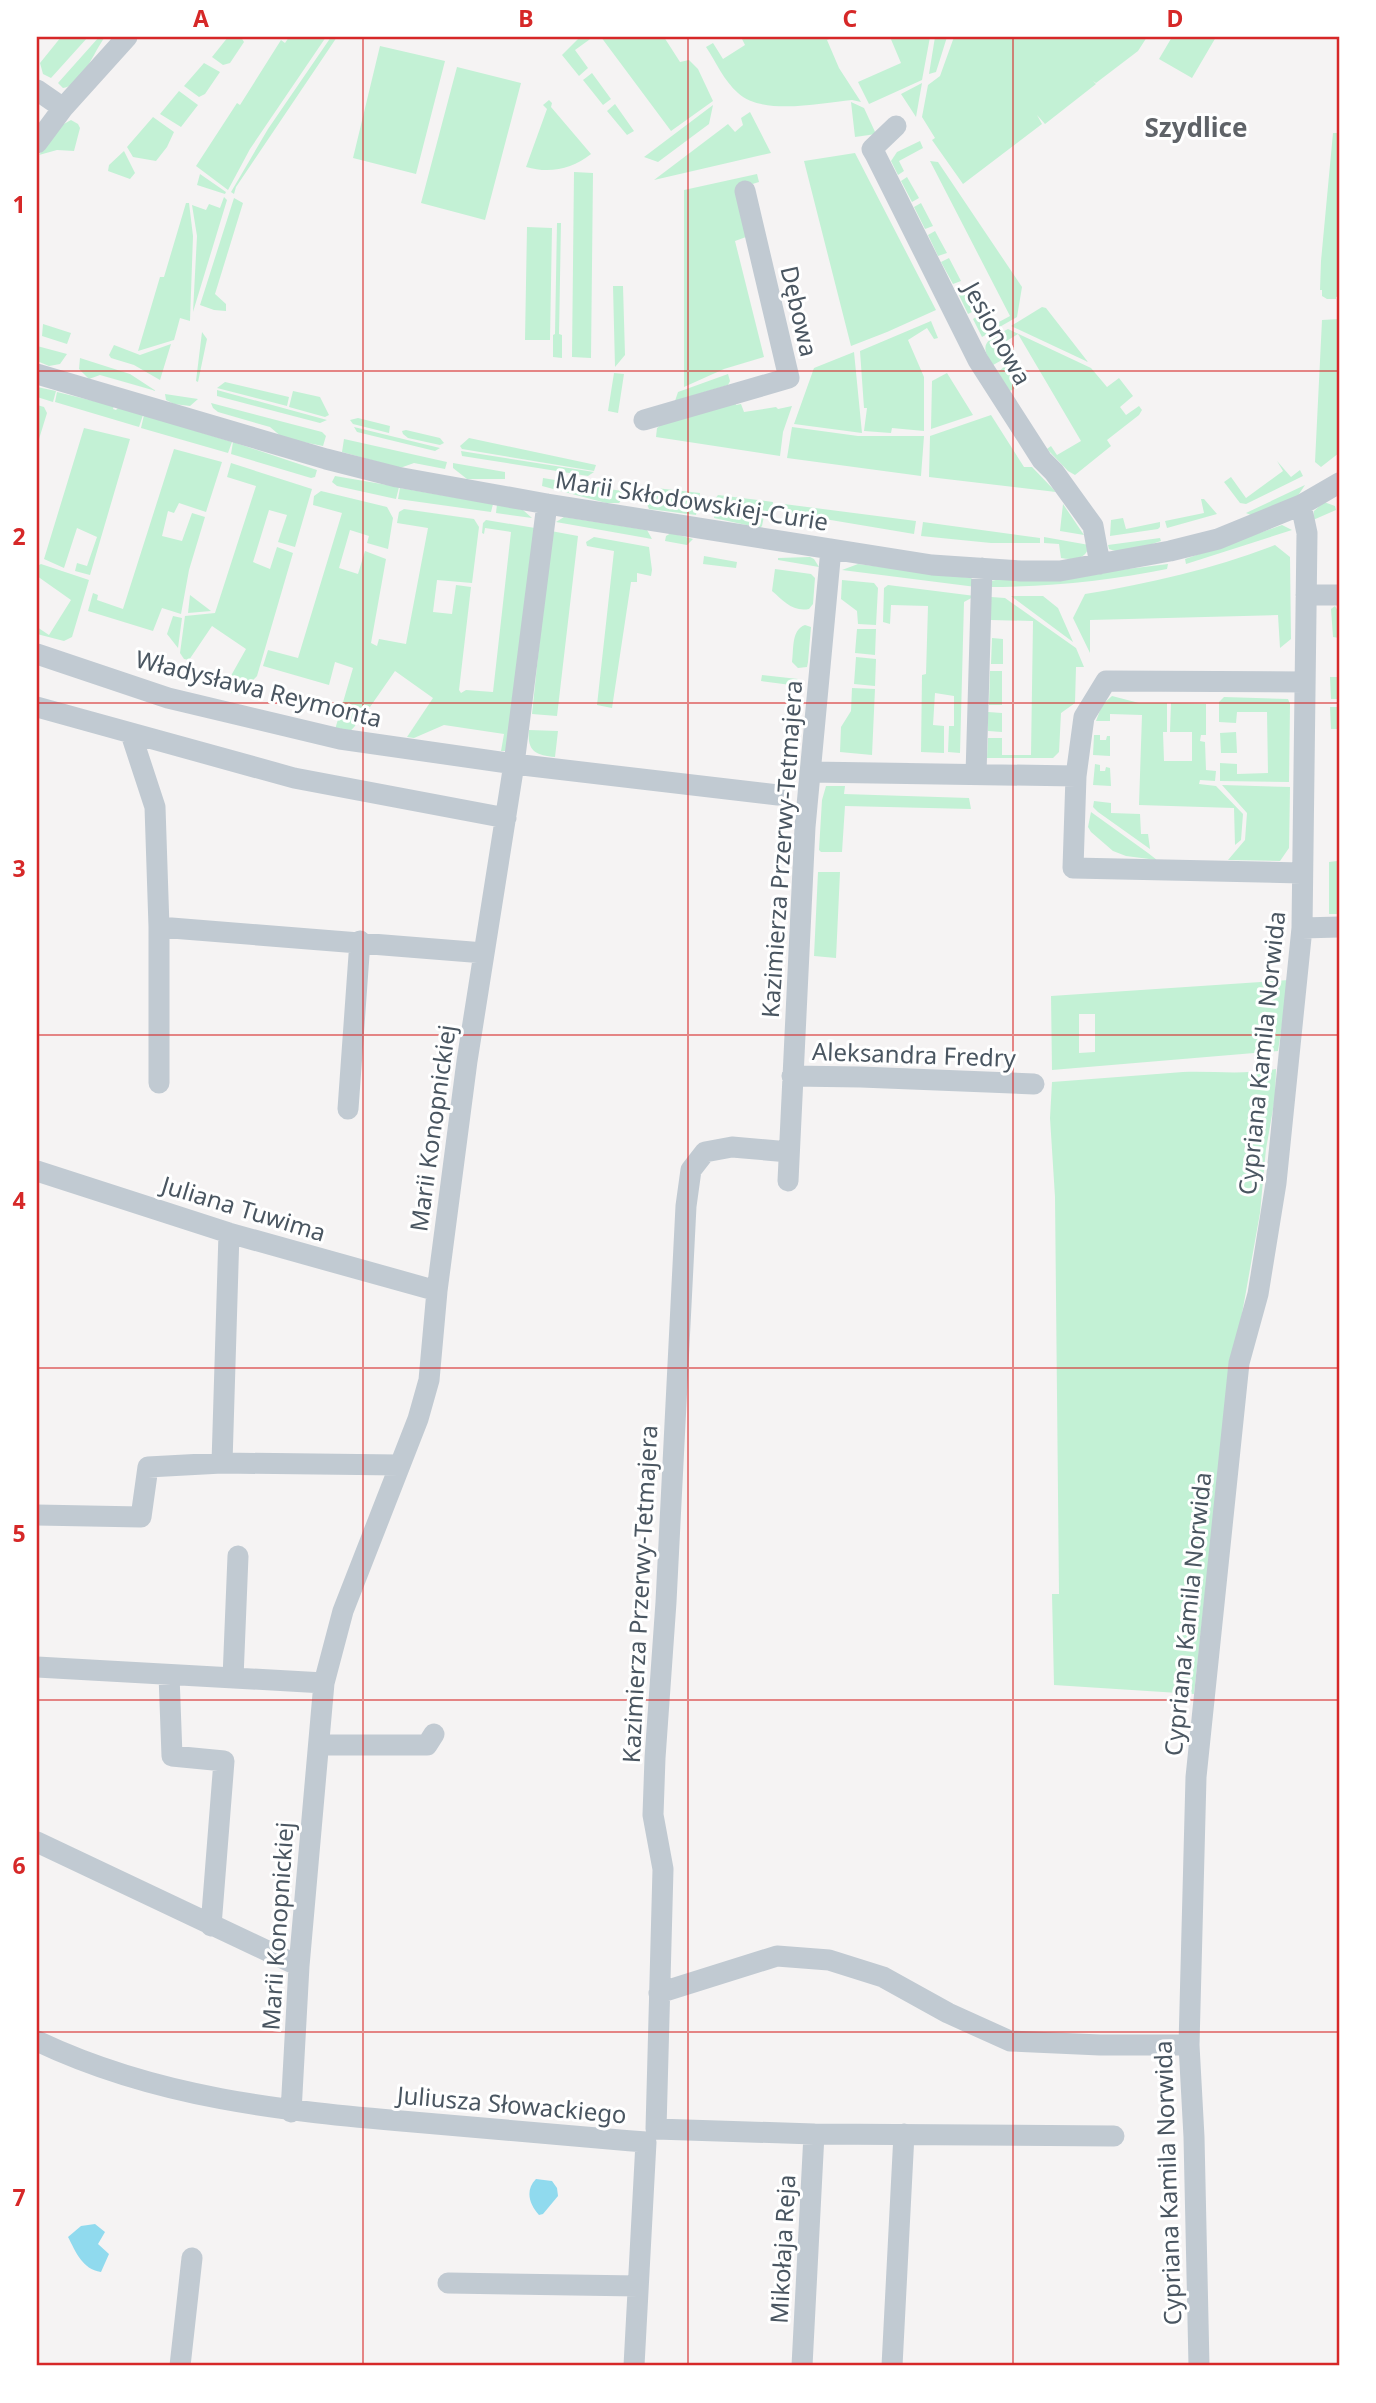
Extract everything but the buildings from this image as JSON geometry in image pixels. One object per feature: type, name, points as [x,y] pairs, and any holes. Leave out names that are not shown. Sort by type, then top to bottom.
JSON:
[{"type":"street","points":[[37,143],[63,108],[127,37]]},
{"type":"street","points":[[37,90],[63,108]]},
{"type":"street","name":"Jesionowa","points":[[896,126],[872,149],[978,360],[1042,460],[1068,490],[1093,526],[1100,564]]},
{"type":"street","name":"Dębowa","points":[[644,420],[789,378],[745,191]]},
{"type":"street","name":"Marii Skłodowskiej-Curie","points":[[37,373],[335,462],[397,477],[547,504],[932,565],[1060,571],[1179,549],[1219,539],[1301,505],[1339,483]]},
{"type":"street","name":"Marii Konopnickiej","points":[[291,2112],[299,1966],[324,1683],[342,1611],[418,1419],[429,1380],[437,1291],[467,1061],[514,764],[547,504]]},
{"type":"street","name":"Cypriana Kamila Norwida","points":[[1199,2366],[1194,2137],[1189,2045],[1196,1777],[1239,1363],[1258,1294],[1276,1183],[1303,928],[1301,873],[1307,533],[1301,505]]},
{"type":"street","name":"Kazimierza Przerwy-Tetmajera","points":[[788,1181],[810,772],[831,549]]},
{"type":"street","points":[[976,774],[982,568]]},
{"type":"street","points":[[1306,595],[1339,595]]},
{"type":"street","name":"Władysława Reymonta","points":[[37,653],[168,698],[340,740],[514,764],[778,795]]},
{"type":"street","points":[[1301,873],[1073,868],[1076,776],[1084,717],[1106,681],[1305,682]]},
{"type":"street","points":[[37,707],[294,778],[506,818]]},
{"type":"street","points":[[131,734],[155,807],[159,926],[159,1083]]},
{"type":"street","points":[[810,772],[1076,776]]},
{"type":"street","points":[[159,926],[484,953]]},
{"type":"street","points":[[1303,928],[1339,927]]},
{"type":"street","points":[[348,1109],[360,941]]},
{"type":"street","name":"Aleksandra Fredry","points":[[792,1076],[1034,1084]]},
{"type":"street","name":"Kazimierza Przerwy-Tetmajera","points":[[634,2366],[659,1993],[663,1869],[653,1815],[686,1206],[691,1170],[705,1152],[732,1147],[789,1152]]},
{"type":"street","name":"Juliana Tuwima","points":[[37,1171],[229,1233],[437,1291]]},
{"type":"street","points":[[222,1463],[229,1233]]},
{"type":"street","points":[[37,1515],[141,1517],[148,1467],[222,1463],[399,1465]]},
{"type":"street","points":[[233,1678],[238,1556]]},
{"type":"street","points":[[37,1667],[324,1683]]},
{"type":"street","points":[[169,1675],[172,1756],[225,1761],[211,1926]]},
{"type":"street","points":[[318,1745],[427,1745],[434,1734]]},
{"type":"street","points":[[37,1842],[299,1966]]},
{"type":"street","points":[[659,1993],[777,1956],[829,1959],[883,1977],[948,2014],[1010,2041],[1189,2045]]},
{"type":"street","name":"Juliusza Słowackiego","points":[[37,2041],[65,2055],[169,2090],[291,2112],[651,2135],[1114,2136]]},
{"type":"street","name":"Mikołaja Reja","points":[[802,2366],[814,2134]]},
{"type":"street","points":[[892,2366],[904,2134]]},
{"type":"street","points":[[180,2366],[192,2258]]},
{"type":"street","points":[[448,2283],[638,2286]]},
{"type":"green space","points":[[61,37],[88,37],[51,78],[43,74],[40,63]]},
{"type":"green space","points":[[99,37],[105,37],[82,75],[70,86],[63,88],[58,83]]},
{"type":"green space","points":[[228,37],[241,37],[244,42],[230,63],[223,65],[212,57]]},
{"type":"green space","points":[[289,37],[326,37],[250,149],[228,190],[196,166],[237,103],[240,105],[281,40],[285,43]]},
{"type":"green space","points":[[331,37],[337,37],[236,187],[234,194],[231,192],[268,129]]},
{"type":"green space","points":[[580,37],[593,37],[575,50],[588,68],[579,76],[562,55]]},
{"type":"green space","points":[[601,37],[664,37],[680,62],[689,60],[698,69],[713,101],[671,131]]},
{"type":"green space","points":[[741,37],[834,37],[827,40],[839,68],[861,102],[852,100],[777,106],[749,100],[728,83],[706,47],[713,43],[723,59],[745,45]]},
{"type":"green space","points":[[890,37],[930,37],[922,80],[869,104],[858,82],[901,63]]},
{"type":"green space","points":[[935,37],[947,37],[936,72],[929,74]]},
{"type":"green space","points":[[954,37],[1147,37],[1138,51],[1096,83],[1093,81],[1096,84],[1045,124],[1037,115],[1042,124],[963,184],[932,140],[935,138],[922,117],[928,85],[940,76]]},
{"type":"green space","points":[[1172,37],[1216,37],[1192,78],[1159,59]]},
{"type":"green space","points":[[380,46],[445,61],[416,174],[353,158]]},
{"type":"green space","points":[[204,63],[220,72],[205,94],[199,97],[184,86]]},
{"type":"green space","points":[[457,67],[521,83],[485,220],[421,203]]},
{"type":"green space","points":[[592,73],[611,99],[603,105],[583,80]]},
{"type":"green space","points":[[922,83],[916,117],[901,94]]},
{"type":"green space","points":[[179,91],[198,105],[181,127],[160,114]]},
{"type":"green space","points":[[549,100],[551,107],[591,154],[560,169],[526,167],[547,109],[543,105]]},
{"type":"green space","points":[[851,102],[864,108],[876,134],[855,137]]},
{"type":"green space","points":[[615,104],[634,131],[627,135],[607,111]]},
{"type":"green space","points":[[713,105],[709,124],[658,162],[644,157]]},
{"type":"green space","points":[[750,112],[771,153],[654,180],[728,124],[735,132],[743,125],[741,118]]},
{"type":"green space","points":[[153,117],[174,132],[167,147],[156,161],[133,157],[127,147]]},
{"type":"green space","points":[[71,120],[80,128],[74,151],[57,150],[39,155],[62,125]]},
{"type":"green space","points":[[1333,133],[1339,133],[1339,296],[1336,299],[1327,299],[1322,296],[1320,290],[1321,261]]},
{"type":"green space","points":[[920,141],[923,148],[899,161],[904,171],[898,175],[891,161],[897,152]]},
{"type":"green space","points":[[124,151],[135,173],[130,179],[108,171],[109,165]]},
{"type":"green space","points":[[855,153],[936,310],[851,346],[804,161]]},
{"type":"green space","points":[[930,161],[938,162],[1022,287],[1017,317],[982,337],[973,319],[979,315],[986,329],[1010,316]]},
{"type":"green space","points":[[574,172],[593,173],[591,358],[572,357]]},
{"type":"green space","points":[[200,174],[226,192],[225,194],[197,185]]},
{"type":"green space","points":[[757,174],[759,182],[736,189],[746,237],[735,241],[764,357],[724,369],[684,387],[684,190]]},
{"type":"green space","points":[[907,177],[919,198],[912,202],[901,181]]},
{"type":"green space","points":[[224,197],[227,200],[193,312],[197,236],[192,205],[206,210],[209,204],[220,208]]},
{"type":"green space","points":[[234,198],[243,203],[215,294],[226,304],[226,311],[214,310],[200,305]]},
{"type":"green space","points":[[186,203],[189,203],[193,236],[190,321],[180,318],[174,340],[138,351],[160,277],[164,277]]},
{"type":"green space","points":[[921,203],[933,226],[925,229],[914,207]]},
{"type":"green space","points":[[557,223],[561,223],[559,334],[562,335],[562,358],[553,357]]},
{"type":"green space","points":[[527,227],[552,228],[550,340],[525,340]]},
{"type":"green space","points":[[935,231],[947,253],[938,256],[928,235]]},
{"type":"green space","points":[[949,258],[961,281],[953,284],[941,262]]},
{"type":"green space","points":[[613,286],[623,286],[625,355],[615,367]]},
{"type":"green space","points":[[964,287],[976,310],[968,314],[957,291]]},
{"type":"green space","points":[[1042,307],[1046,308],[1088,362],[1011,326]]},
{"type":"green space","points":[[1339,319],[1339,453],[1321,467],[1315,462],[1322,320]]},
{"type":"green space","points":[[931,321],[938,338],[934,339],[927,328],[908,340],[924,377],[924,431],[892,428],[891,433],[864,431],[867,408],[864,408],[860,351]]},
{"type":"green space","points":[[43,324],[71,333],[67,344],[42,336]]},
{"type":"green space","points":[[1008,329],[1091,368],[1107,387],[1119,378],[1133,396],[1120,407],[1126,415],[1139,406],[1142,410],[1107,440],[1111,446],[1075,475],[1047,449],[1051,446],[1057,455],[1081,441],[1018,334],[995,348],[1002,360],[993,365],[988,358],[985,347],[987,343]]},
{"type":"green space","points":[[202,332],[207,339],[198,382],[196,381]]},
{"type":"green space","points":[[171,344],[160,380],[109,355],[114,345],[140,355]]},
{"type":"green space","points":[[37,346],[67,354],[60,364],[49,366],[37,361]]},
{"type":"green space","points":[[854,352],[862,433],[794,424],[814,368]]},
{"type":"green space","points":[[80,358],[130,374],[156,391],[100,375],[89,379],[79,369]]},
{"type":"green space","points":[[1005,366],[1017,387],[1010,391],[997,373]]},
{"type":"green space","points":[[614,373],[624,374],[618,413],[608,411]]},
{"type":"green space","points":[[947,373],[973,415],[931,429],[932,381]]},
{"type":"green space","points":[[728,374],[728,385],[675,401],[678,392]]},
{"type":"green space","points":[[225,382],[289,397],[287,406],[217,388]]},
{"type":"green space","points":[[37,387],[56,391],[53,402],[37,397]]},
{"type":"green space","points":[[217,390],[327,420],[320,423],[217,396]]},
{"type":"green space","points":[[293,391],[320,397],[329,415],[325,417],[289,407]]},
{"type":"green space","points":[[57,392],[114,406],[113,409],[116,410],[118,408],[143,415],[139,427],[55,402]]},
{"type":"green space","points":[[165,394],[198,399],[190,406],[174,404],[166,400]]},
{"type":"green space","points":[[735,402],[736,405],[741,404],[744,412],[792,406],[783,432],[780,456],[656,437],[657,428],[662,424]]},
{"type":"green space","points":[[211,403],[322,432],[326,436],[323,446],[283,438],[270,427],[218,412]]},
{"type":"green space","points":[[37,405],[44,407],[47,413],[39,439],[37,438]]},
{"type":"green space","points":[[144,415],[232,442],[228,453],[141,428]]},
{"type":"green space","points":[[991,415],[1024,467],[1032,467],[1056,492],[929,477],[930,436]]},
{"type":"green space","points":[[358,418],[390,426],[389,433],[353,424],[350,420]]},
{"type":"green space","points":[[354,427],[440,448],[435,451],[357,432]]},
{"type":"green space","points":[[792,427],[858,436],[924,436],[921,476],[787,458]]},
{"type":"green space","points":[[84,428],[130,439],[90,575],[75,571],[77,563],[87,566],[97,537],[77,528],[64,568],[44,559]]},
{"type":"green space","points":[[402,431],[440,438],[444,443],[440,445],[408,438]]},
{"type":"green space","points":[[469,438],[596,465],[594,471],[462,449],[460,446]]},
{"type":"green space","points":[[344,439],[447,462],[445,469],[414,463],[400,468],[342,452]]},
{"type":"green space","points":[[233,442],[317,470],[315,477],[231,454]]},
{"type":"green space","points":[[174,449],[222,462],[206,512],[179,503],[174,513],[168,511],[162,536],[182,541],[192,513],[205,517],[189,570],[181,614],[162,608],[153,631],[88,611],[93,593],[98,595],[97,600],[123,609]]},
{"type":"green space","points":[[461,451],[594,472],[588,476],[462,456]]},
{"type":"green space","points":[[1277,461],[1291,477],[1300,470],[1303,476],[1246,504],[1240,503],[1224,482],[1231,477],[1246,498],[1283,471]]},
{"type":"green space","points":[[231,463],[312,489],[295,547],[278,542],[287,515],[269,510],[253,562],[270,569],[277,547],[293,553],[257,676],[239,695],[223,690],[246,649],[212,626],[189,660],[184,659],[180,653],[185,616],[215,613],[256,486],[227,477]]},
{"type":"green space","points":[[453,463],[505,472],[505,479],[467,479],[453,468]]},
{"type":"green space","points":[[335,476],[399,487],[396,499],[337,486],[332,482]]},
{"type":"green space","points":[[543,478],[628,492],[619,503],[606,503],[542,486]]},
{"type":"green space","points":[[1305,485],[1297,497],[1253,516],[1246,513]]},
{"type":"green space","points":[[400,488],[493,504],[491,512],[398,499]]},
{"type":"green space","points":[[656,488],[700,493],[696,515],[649,509],[643,495]]},
{"type":"green space","points":[[321,491],[387,507],[393,518],[388,549],[367,543],[369,536],[350,530],[339,568],[358,574],[365,551],[386,559],[371,643],[377,646],[379,639],[406,644],[428,528],[397,523],[399,512],[404,509],[474,519],[479,527],[472,583],[437,580],[433,612],[452,614],[456,585],[471,587],[459,690],[461,693],[466,690],[493,692],[511,532],[485,528],[484,534],[483,523],[486,520],[535,528],[506,751],[501,751],[504,734],[444,725],[414,738],[407,737],[433,698],[395,671],[370,707],[363,705],[355,726],[345,737],[334,733],[353,668],[335,662],[329,685],[263,666],[268,650],[298,658],[342,513],[313,505],[314,496]]},
{"type":"green space","points":[[718,495],[773,502],[772,512],[765,511],[760,528],[714,518],[715,499]]},
{"type":"green space","points":[[1201,499],[1217,514],[1167,528],[1165,521],[1204,513]]},
{"type":"green space","points":[[1324,502],[1335,506],[1336,510],[1313,520],[1314,511]]},
{"type":"green space","points":[[497,504],[523,510],[532,518],[496,513]]},
{"type":"green space","points":[[784,504],[916,521],[914,534],[783,512]]},
{"type":"green space","points":[[1063,504],[1084,535],[1060,531]]},
{"type":"green space","points":[[564,517],[647,530],[652,539],[556,522]]},
{"type":"green space","points":[[1123,518],[1126,529],[1160,522],[1160,527],[1110,536],[1111,520]]},
{"type":"green space","points":[[923,522],[1040,538],[1040,543],[991,543],[921,536]]},
{"type":"green space","points":[[1282,525],[1292,530],[1186,564],[1185,559]]},
{"type":"green space","points":[[551,531],[578,536],[557,716],[532,714]]},
{"type":"green space","points":[[671,533],[693,539],[687,545],[665,541],[666,536]]},
{"type":"green space","points":[[594,537],[649,547],[652,570],[651,576],[637,573],[637,582],[631,582],[612,708],[597,705],[614,551],[587,546],[586,542]]},
{"type":"green space","points":[[1044,537],[1089,545],[1088,550],[1075,559],[1061,558],[1059,544],[1044,543]]},
{"type":"green space","points":[[1160,538],[1161,541],[1128,551],[1115,551],[1109,549],[1108,545]]},
{"type":"green space","points":[[1275,545],[1290,557],[1291,639],[1280,648],[1278,615],[1090,620],[1090,653],[1073,618],[1085,594],[1182,574]]},
{"type":"green space","points":[[704,556],[737,562],[736,568],[703,564]]},
{"type":"green space","points":[[810,557],[819,567],[778,560],[778,558]]},
{"type":"green space","points":[[41,564],[89,580],[72,637],[64,641],[37,634],[37,627],[49,635],[71,600],[37,576],[37,566]]},
{"type":"green space","points":[[858,564],[971,578],[976,587],[842,570]]},
{"type":"green space","points":[[1168,564],[1167,569],[1100,580],[987,587],[991,581],[996,580],[1038,580]]},
{"type":"green space","points":[[775,569],[811,574],[815,578],[813,604],[809,609],[793,607],[772,591]]},
{"type":"green space","points":[[842,580],[874,583],[878,588],[876,625],[858,624],[857,611],[841,599]]},
{"type":"green space","points":[[888,585],[975,596],[964,602],[960,753],[948,752],[949,726],[954,726],[954,696],[935,693],[933,725],[944,726],[944,753],[921,752],[922,675],[926,674],[928,606],[891,605],[890,624],[883,622],[884,588]]},
{"type":"green space","points":[[190,595],[211,611],[188,613]]},
{"type":"green space","points":[[1011,596],[1043,596],[1058,608],[1073,642]]},
{"type":"green space","points":[[991,597],[1005,598],[1076,648],[1084,667],[1076,667],[1075,703],[1061,713],[1059,752],[1053,758],[987,758],[988,738],[1002,738],[1002,755],[1031,755],[1033,621],[991,620]]},
{"type":"green space","points":[[1335,606],[1339,613],[1339,638],[1333,637],[1331,609]]},
{"type":"green space","points":[[173,616],[182,618],[178,648],[167,634]]},
{"type":"green space","points":[[805,625],[811,627],[808,662],[807,667],[798,668],[792,662],[794,640],[797,631]]},
{"type":"green space","points":[[857,629],[876,629],[875,655],[855,653]]},
{"type":"green space","points":[[992,638],[1003,639],[1003,664],[991,664]]},
{"type":"green space","points":[[856,657],[876,659],[875,686],[854,684]]},
{"type":"green space","points":[[990,671],[1002,671],[1002,705],[989,705]]},
{"type":"green space","points":[[762,675],[798,679],[791,685],[761,681]]},
{"type":"green space","points":[[1330,677],[1339,677],[1339,699],[1331,699]]},
{"type":"green space","points":[[852,688],[875,689],[872,755],[840,752],[841,727],[851,711]]},
{"type":"green space","points":[[1112,696],[1139,703],[1167,703],[1167,732],[1163,732],[1164,761],[1192,761],[1192,732],[1170,732],[1171,703],[1206,704],[1206,735],[1201,735],[1200,741],[1205,742],[1206,770],[1216,771],[1215,781],[1200,780],[1199,784],[1216,786],[1243,814],[1241,840],[1235,845],[1234,808],[1139,805],[1142,715],[1110,714],[1110,721],[1096,721],[1102,705]]},
{"type":"green space","points":[[1224,697],[1288,699],[1289,782],[1220,781],[1220,763],[1237,764],[1237,774],[1268,773],[1267,712],[1237,712],[1236,723],[1219,722],[1219,702]]},
{"type":"green space","points":[[1330,707],[1339,707],[1339,729],[1331,729]]},
{"type":"green space","points":[[988,712],[1002,713],[1002,732],[988,731]]},
{"type":"green space","points":[[529,730],[558,731],[555,757],[534,751],[529,743]]},
{"type":"green space","points":[[1236,732],[1237,753],[1221,753],[1220,733]]},
{"type":"green space","points":[[1094,735],[1100,735],[1100,740],[1106,740],[1107,736],[1110,736],[1110,756],[1093,755]]},
{"type":"green space","points":[[1095,764],[1100,765],[1100,771],[1105,771],[1106,767],[1110,768],[1111,786],[1093,785]]},
{"type":"green space","points":[[1222,785],[1290,787],[1289,848],[1280,861],[1228,860],[1245,840],[1247,813]]},
{"type":"green space","points":[[826,786],[845,786],[844,794],[969,798],[971,809],[845,806],[842,852],[821,852],[822,800]]},
{"type":"green space","points":[[1094,801],[1111,803],[1111,813],[1140,814],[1141,834],[1148,834],[1150,849],[1098,812],[1093,807]]},
{"type":"green space","points":[[1091,812],[1157,860],[1126,856],[1113,851],[1088,827]]},
{"type":"green space","points":[[1337,861],[1339,914],[1329,914],[1329,862]]},
{"type":"green space","points":[[818,872],[840,872],[836,958],[814,956]]},
{"type":"green space","points":[[1289,980],[1278,1051],[1052,1070],[1051,996]],"holes":[[[1079,1014],[1095,1014],[1095,1052],[1079,1053]]]},
{"type":"green space","points":[[1276,1069],[1275,1098],[1266,1149],[1260,1213],[1227,1398],[1194,1694],[1054,1685],[1052,1594],[1059,1594],[1055,1197],[1050,1118],[1052,1082],[1183,1072]]},
{"type":"water","points":[[536,2179],[552,2181],[558,2196],[543,2214],[539,2215],[529,2192]]},
{"type":"water","points":[[95,2224],[105,2232],[98,2244],[109,2254],[101,2272],[84,2264],[68,2237],[81,2226]]},
{"type":"district","name":"Szydlice","points":[[1196,127]]}]
